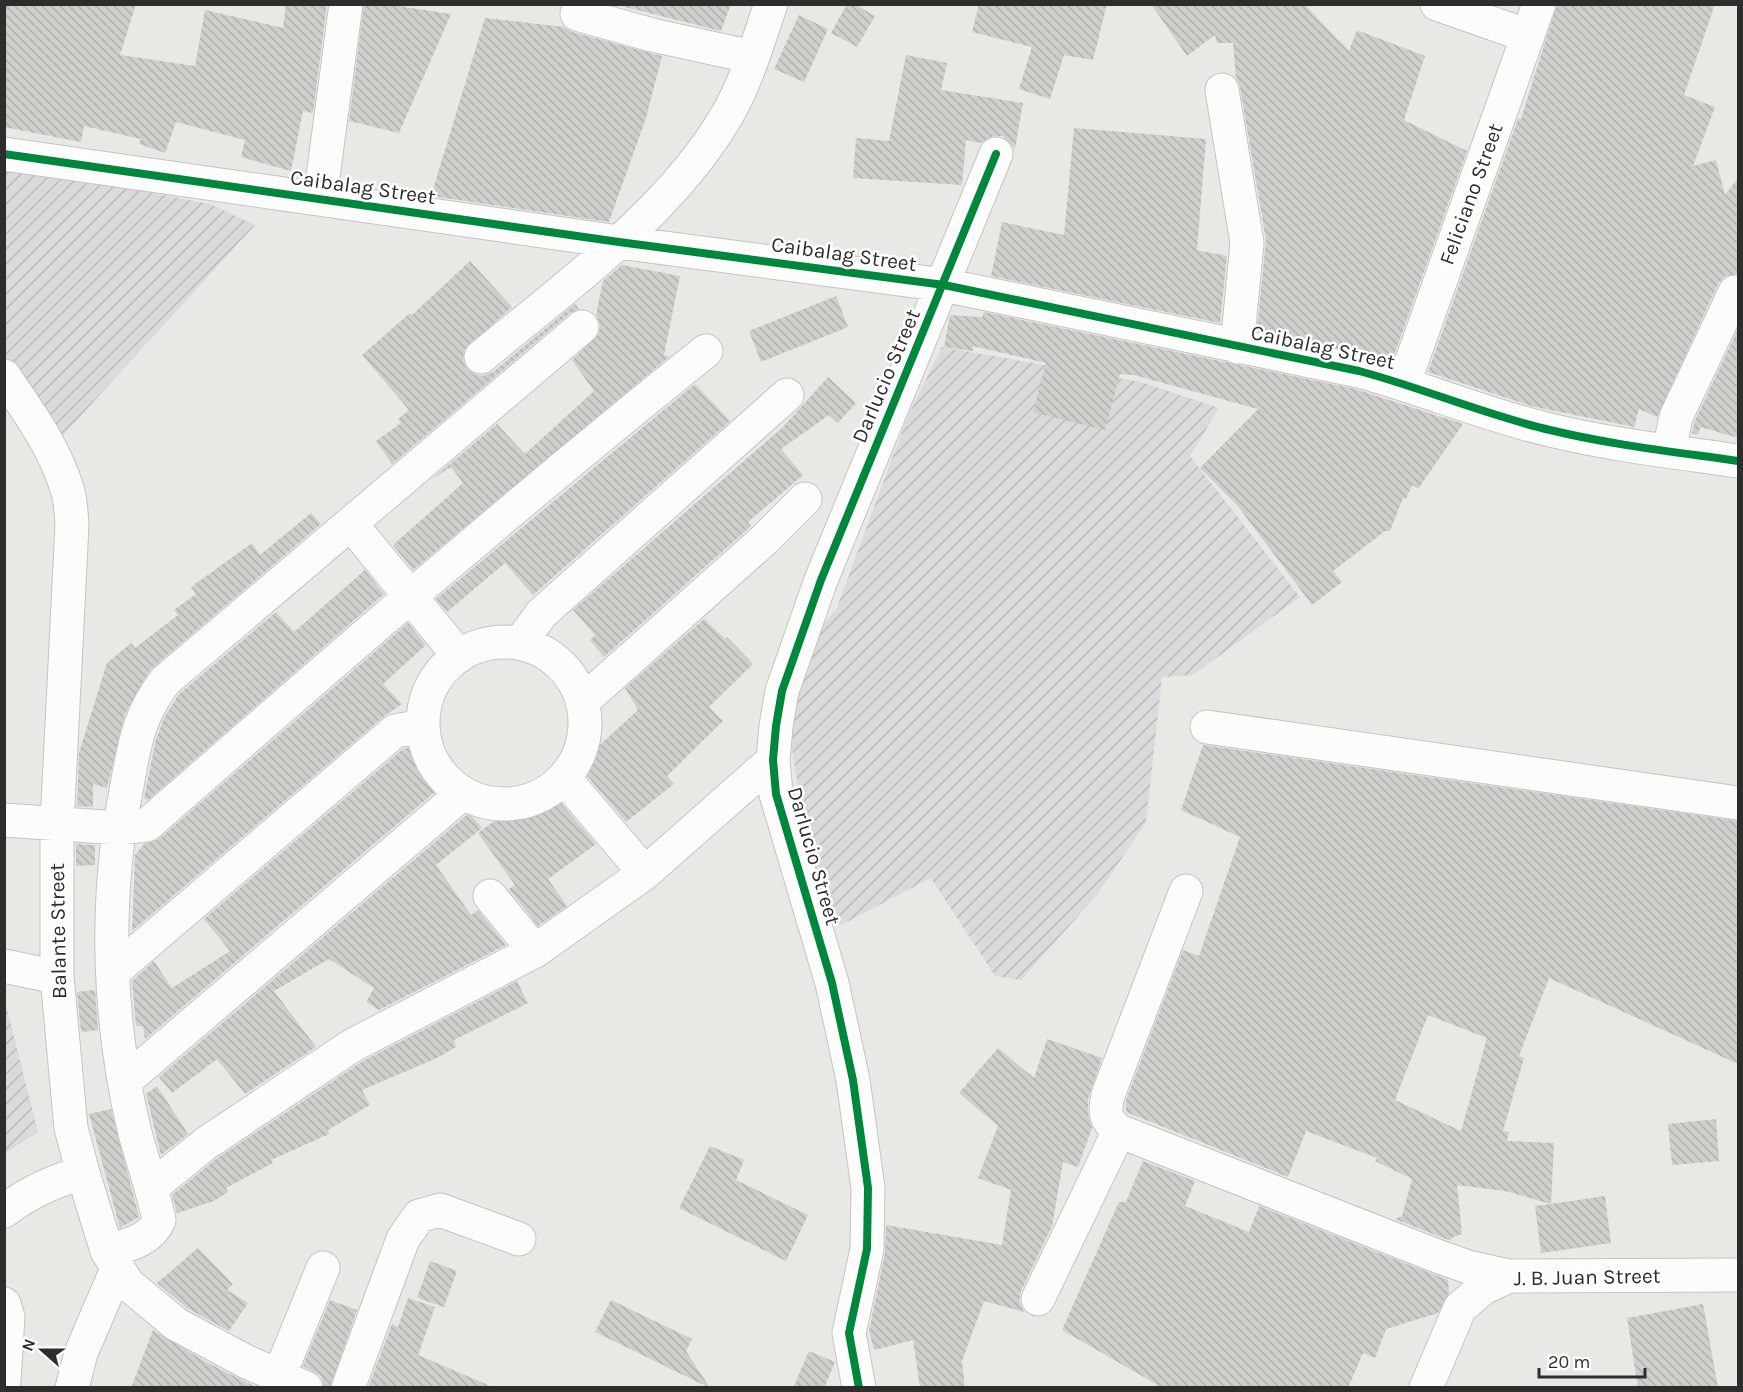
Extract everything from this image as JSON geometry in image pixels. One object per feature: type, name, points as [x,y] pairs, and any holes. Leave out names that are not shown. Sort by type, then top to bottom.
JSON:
[{"type":"street","points":[[320,199],[346,4]]},
{"type":"street","points":[[481,357],[619,242],[687,171],[727,115],[753,57],[771,4]]},
{"type":"street","points":[[1437,4],[1528,36]]},
{"type":"street","name":"Feliciano Street","points":[[1404,383],[1539,4]]},
{"type":"street","points":[[577,14],[652,35],[753,57]]},
{"type":"street","points":[[1222,90],[1247,243],[1237,347]]},
{"type":"street","name":"Caibalag Street","points":[[4,154],[619,242],[944,285],[1359,371],[1404,383],[1508,419],[1600,442],[1738,461]]},
{"type":"street","name":"Darlucio Street","points":[[859,1388],[849,1333],[867,1249],[868,1188],[853,1080],[832,983],[776,794],[773,760],[782,691],[797,643],[996,154]]},
{"type":"street","points":[[1669,451],[1676,417],[1735,292]]},
{"type":"street","points":[[72,1388],[81,1353],[126,1277],[133,1243],[155,1231],[159,1220],[152,1187],[135,1132],[125,1081],[113,972],[112,895],[118,828],[139,727],[148,703],[165,681],[582,327]]},
{"type":"street","points":[[4,820],[118,828],[147,825],[542,482],[706,351]]},
{"type":"street","name":"Balante Street","points":[[4,376],[33,418],[68,493],[72,525],[57,824],[57,978],[71,1128],[82,1173],[126,1277]]},
{"type":"street","points":[[520,643],[542,614],[787,394]]},
{"type":"street","points":[[582,702],[764,540],[805,499]]},
{"type":"street","points":[[351,524],[459,656]]},
{"type":"street","points":[[499,642],[520,643],[542,651],[560,664],[574,681],[582,702],[585,729],[579,755],[564,778],[542,795],[516,804],[488,804],[462,794],[434,765],[426,746],[422,726],[425,705],[432,686],[443,669],[459,656],[478,646],[499,642]]},
{"type":"street","points":[[113,972],[395,730],[422,726]]},
{"type":"street","points":[[1207,727],[1738,803]]},
{"type":"street","points":[[152,1187],[205,1144],[353,1045],[535,951],[645,873],[773,760]]},
{"type":"street","points":[[564,778],[645,873]]},
{"type":"street","points":[[125,1081],[462,794]]},
{"type":"street","points":[[1186,891],[1108,1095],[1104,1112],[1109,1123],[1119,1131],[1437,1256],[1468,1267],[1509,1276]]},
{"type":"street","points":[[490,896],[535,951]]},
{"type":"street","points":[[4,966],[57,978]]},
{"type":"street","points":[[1038,1299],[1119,1131]]},
{"type":"street","points":[[4,1211],[22,1197],[56,1180],[82,1173]]},
{"type":"street","points":[[348,1388],[403,1239],[419,1216],[440,1210],[519,1239]]},
{"type":"street","points":[[126,1277],[176,1324],[243,1375],[292,1382],[323,1268]]},
{"type":"street","name":"J. B. Juan Street","points":[[1426,1388],[1460,1308],[1483,1288],[1509,1276],[1738,1275]]},
{"type":"street","points":[[4,1304],[8,1317],[4,1381]]},
{"type":"shaded area","points":[[4,168],[29,169],[210,204],[255,225],[55,444],[5,369]]},
{"type":"shaded area","points":[[942,347],[1141,382],[1219,408],[1190,456],[1300,597],[1193,675],[1162,677],[1146,822],[1097,895],[1021,980],[995,976],[931,878],[839,926],[817,874],[803,816],[788,725],[810,637],[836,610],[907,418]]},
{"type":"shaded area","points":[[5,1001],[38,1132],[4,1153]]},
{"type":"building","points":[[4,4],[136,4],[120,55],[195,66],[205,10],[283,28],[286,4],[327,4],[313,113],[303,111],[291,171],[241,157],[245,140],[176,122],[165,153],[139,144],[141,139],[84,126],[81,142],[4,127]]},
{"type":"building","points":[[364,4],[385,4],[451,14],[399,133],[349,121]]},
{"type":"building","points":[[613,4],[731,4],[721,31]]},
{"type":"building","points":[[847,4],[854,4],[875,16],[857,47],[831,33]]},
{"type":"building","points":[[979,4],[1107,4],[1093,60],[1064,55],[1050,99],[1019,89],[1032,47],[972,32]]},
{"type":"building","points":[[1151,4],[1304,4],[1349,51],[1357,30],[1425,56],[1404,120],[1467,151],[1392,361],[1257,331],[1266,240],[1240,87],[1236,78],[1233,43],[1217,43],[1215,35],[1187,56]]},
{"type":"building","points":[[1557,4],[1715,4],[1684,95],[1715,107],[1693,166],[1716,160],[1725,195],[1738,178],[1738,274],[1725,276],[1718,284],[1657,417],[1639,409],[1634,427],[1531,406],[1428,372],[1518,119],[1521,119]]},
{"type":"building","points":[[799,15],[828,29],[804,82],[774,69]]},
{"type":"building","points":[[485,18],[564,27],[572,32],[662,56],[646,118],[609,222],[431,196]]},
{"type":"building","points":[[906,55],[947,63],[941,90],[1023,103],[1015,149],[1003,136],[993,136],[981,143],[966,140],[962,185],[853,178],[856,138],[889,141]]},
{"type":"building","points":[[1074,128],[1206,139],[1197,250],[1227,256],[1220,323],[991,276],[1002,222],[1064,235]]},
{"type":"building","points":[[470,261],[512,307],[464,350],[463,361],[467,369],[474,374],[483,376],[493,372],[575,304],[579,309],[570,313],[392,464],[376,441],[401,423],[398,419],[409,410],[362,355],[410,313],[412,315]]},
{"type":"building","points":[[622,265],[680,276],[664,355],[669,357],[413,570],[393,545],[463,483],[451,467],[432,479],[497,424],[525,454],[594,391],[572,360],[599,334],[600,324],[596,315],[603,281]]},
{"type":"building","points":[[836,296],[848,327],[761,362],[749,331]]},
{"type":"building","points":[[984,312],[1355,389],[1463,424],[1418,489],[1412,485],[1406,499],[1403,498],[1390,531],[1385,531],[1333,571],[1342,582],[1312,605],[1237,505],[1200,468],[1258,409],[1134,375],[1120,374],[1105,430],[1033,412],[1046,363],[973,346],[973,351],[944,347],[950,315],[982,317]]},
{"type":"building","points":[[1738,329],[1738,438],[1701,427],[1697,435],[1692,433],[1694,423]]},
{"type":"building","points":[[828,377],[856,403],[838,423],[829,415],[781,449],[803,475],[748,522],[751,526],[604,657],[590,640],[595,635],[573,610],[783,427]]},
{"type":"building","points":[[695,384],[730,421],[533,595],[505,563],[447,612],[436,599]]},
{"type":"building","points":[[311,513],[321,524],[150,670],[125,714],[107,788],[93,784],[93,807],[77,806],[79,753],[107,663],[131,643],[135,648],[178,615],[174,610],[196,594],[191,587],[252,543],[260,555]]},
{"type":"building","points":[[365,570],[384,594],[148,800],[144,798],[156,739],[165,716],[179,694],[276,612],[294,632]]},
{"type":"building","points":[[704,619],[725,639],[727,637],[753,664],[709,707],[723,721],[667,776],[674,784],[626,822],[578,765],[638,710],[625,688]]},
{"type":"building","points":[[408,623],[426,645],[383,684],[402,704],[383,717],[132,931],[135,855],[144,844],[159,839]]},
{"type":"building","points":[[1203,745],[1738,821],[1738,1064],[1549,978],[1519,1056],[1524,1058],[1503,1131],[1509,1132],[1507,1141],[1554,1143],[1551,1204],[1505,1191],[1457,1185],[1462,1234],[1451,1238],[1451,1241],[1395,1219],[1402,1216],[1412,1179],[1375,1161],[1377,1158],[1306,1131],[1288,1177],[1126,1112],[1126,1100],[1183,950],[1199,956],[1240,837],[1181,810]],"holes":[[[1428,1015],[1487,1038],[1461,1131],[1395,1100]]]},
{"type":"building","points":[[408,748],[443,785],[145,1039],[143,1026],[136,1026],[132,981],[154,961],[172,988],[230,951],[204,919],[403,749]]},
{"type":"building","points":[[554,795],[596,844],[548,879],[567,906],[538,926],[509,889],[515,885],[478,833],[512,808],[520,819]]},
{"type":"building","points":[[469,813],[482,828],[436,865],[471,915],[478,910],[506,945],[379,1010],[366,1002],[374,988],[329,959],[274,991],[316,1047],[245,1094],[217,1059],[172,1093],[159,1077]]},
{"type":"building","points":[[76,844],[95,845],[95,865],[76,866]]},
{"type":"building","points":[[517,981],[528,1003],[454,1040],[456,1047],[437,1058],[362,1090],[370,1105],[328,1130],[329,1134],[271,1160],[273,1163],[226,1188],[228,1192],[214,1201],[177,1213],[172,1195],[216,1159],[363,1061]]},
{"type":"building","points":[[95,990],[98,1030],[81,1032],[77,992]]},
{"type":"building","points":[[1047,1039],[1102,1058],[1088,1099],[1088,1114],[1092,1128],[1078,1167],[1063,1162],[1052,1226],[1021,1291],[1019,1301],[1024,1312],[984,1301],[962,1361],[965,1388],[920,1388],[913,1340],[874,1350],[869,1331],[885,1253],[886,1225],[1002,1245],[1011,1190],[978,1178],[998,1126],[959,1093],[998,1048],[1034,1078]]},
{"type":"building","points":[[157,1086],[188,1134],[161,1155],[146,1094]]},
{"type":"building","points":[[111,1109],[139,1217],[120,1228],[89,1114]]},
{"type":"building","points":[[1716,1119],[1719,1161],[1672,1165],[1668,1124]]},
{"type":"building","points":[[710,1146],[744,1160],[736,1180],[808,1215],[786,1261],[679,1208]]},
{"type":"building","points":[[1143,1161],[1195,1181],[1185,1206],[1249,1232],[1259,1206],[1448,1280],[1449,1293],[1438,1313],[1386,1329],[1375,1358],[1363,1353],[1348,1388],[1163,1388],[1062,1330],[1119,1202],[1126,1202]]},
{"type":"building","points":[[1605,1196],[1611,1243],[1541,1253],[1535,1206]]},
{"type":"building","points":[[198,1248],[233,1284],[227,1290],[248,1303],[229,1331],[187,1308],[157,1283]]},
{"type":"building","points":[[430,1261],[457,1271],[444,1307],[417,1298]]},
{"type":"building","points":[[408,1298],[435,1307],[418,1355],[495,1388],[368,1388],[392,1324],[398,1327]]},
{"type":"building","points":[[330,1300],[357,1310],[330,1388],[324,1388],[321,1376],[303,1366]]},
{"type":"building","points":[[611,1300],[692,1339],[686,1351],[710,1388],[595,1332]]},
{"type":"building","points":[[1703,1304],[1718,1388],[1638,1388],[1627,1318]]},
{"type":"building","points":[[153,1330],[206,1362],[258,1388],[131,1388]]},
{"type":"building","points":[[809,1351],[835,1362],[824,1388],[793,1388]]},
{"type":"cycle path","points":[[4,154],[619,242],[944,285],[1359,371],[1502,417],[1573,435],[1738,461]]},
{"type":"cycle path","points":[[859,1388],[849,1333],[867,1249],[868,1188],[853,1080],[832,983],[776,794],[773,760],[776,726],[782,691],[821,580],[996,154]]}]
